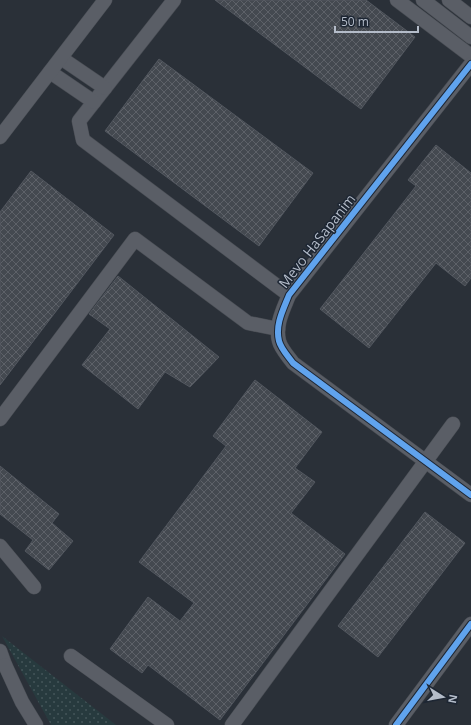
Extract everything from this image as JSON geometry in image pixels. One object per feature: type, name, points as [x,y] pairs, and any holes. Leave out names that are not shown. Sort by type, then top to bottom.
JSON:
[{"type":"street","points":[[0,137],[105,0]]},
{"type":"street","points":[[174,0],[79,121],[83,140],[290,295]]},
{"type":"street","points":[[397,0],[471,56]]},
{"type":"street","points":[[422,0],[471,36]]},
{"type":"street","points":[[449,0],[471,17]]},
{"type":"street","points":[[61,58],[105,88]]},
{"type":"street","name":"Mevo HaSapanim","points":[[471,64],[290,295],[280,316],[278,328],[279,341],[293,363],[471,495]]},
{"type":"street","points":[[50,72],[94,102]]},
{"type":"street","points":[[0,419],[135,239],[248,322],[278,328]]},
{"type":"street","points":[[232,725],[453,424]]},
{"type":"street","points":[[0,546],[34,587]]},
{"type":"street","points":[[396,725],[471,624]]},
{"type":"street","points":[[0,651],[2,663],[22,702],[36,725]]},
{"type":"street","points":[[71,656],[167,725]]},
{"type":"green space","points":[[2,636],[116,725],[51,725]]},
{"type":"building","points":[[215,0],[366,0],[415,37],[361,109]]},
{"type":"building","points":[[159,59],[313,173],[259,246],[105,131]]},
{"type":"building","points":[[436,145],[471,173],[471,278],[465,286],[436,263],[369,348],[320,309],[416,186],[408,180]]},
{"type":"building","points":[[31,171],[114,235],[0,385],[0,212]]},
{"type":"building","points":[[118,276],[219,357],[190,387],[165,372],[138,409],[82,365],[110,329],[89,314]]},
{"type":"building","points":[[255,380],[322,432],[295,468],[315,482],[291,513],[345,554],[220,720],[148,665],[142,673],[110,649],[148,597],[180,621],[194,603],[139,562],[226,446],[213,436]]},
{"type":"building","points":[[0,466],[59,514],[52,523],[73,541],[49,570],[25,551],[33,540],[0,514]]},
{"type":"building","points":[[425,512],[465,543],[378,657],[338,626]]},
{"type":"cycle path","points":[[471,64],[289,295],[280,318],[278,329],[280,344],[293,363],[471,495]]},
{"type":"cycle path","points":[[396,725],[471,624]]}]
